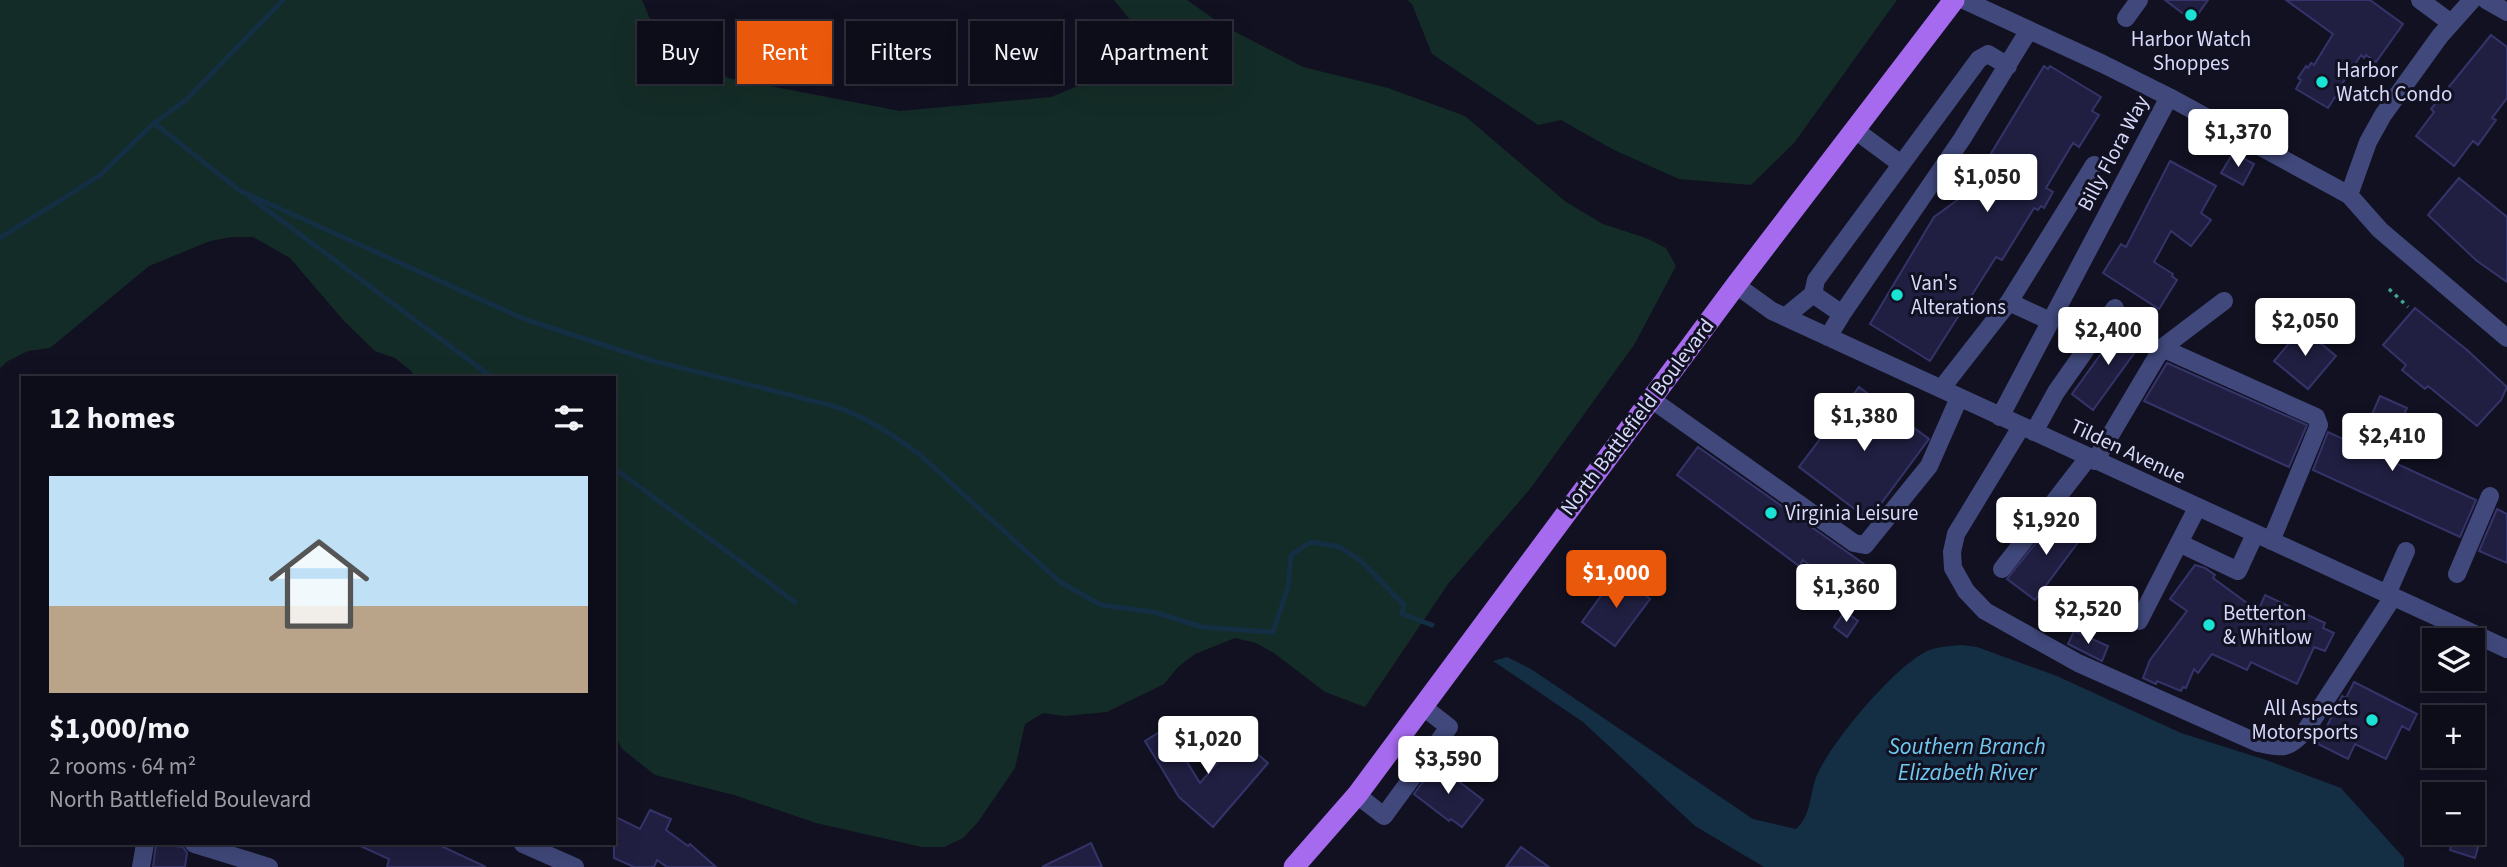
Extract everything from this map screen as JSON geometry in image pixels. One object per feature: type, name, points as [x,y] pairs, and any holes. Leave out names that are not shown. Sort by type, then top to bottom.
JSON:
[{"type":"main road","name":"North Battlefield Boulevard","points":[[1294,867],[1357,795],[1736,285],[1954,0]]},
{"type":"street","points":[[1964,0],[2169,97],[2349,195],[2380,230],[2507,338]]},
{"type":"street","points":[[2126,18],[2139,0]]},
{"type":"street","points":[[2420,0],[2451,23]]},
{"type":"street","points":[[2349,195],[2368,142],[2383,115],[2415,67],[2472,0]]},
{"type":"street","points":[[2486,0],[2507,12]]},
{"type":"street","points":[[1828,337],[1962,139],[2029,30]]},
{"type":"street","points":[[1785,317],[1812,294],[1816,280],[1979,59],[1988,54],[2008,66]]},
{"type":"street","name":"Billy Flora Way","points":[[2000,417],[2169,97]]},
{"type":"street","points":[[1855,130],[1901,164]]},
{"type":"street","points":[[1941,389],[2009,302],[2094,165]]},
{"type":"street","name":"Tilden Avenue","points":[[1736,285],[1772,311],[2507,649]]},
{"type":"street","points":[[1812,294],[1842,314]]},
{"type":"street","points":[[2001,569],[2091,459],[2162,348],[2224,301]]},
{"type":"street","points":[[2009,302],[2050,321]]},
{"type":"street","points":[[2115,308],[2027,429],[1956,534],[1952,552],[1953,568],[1966,591],[1985,611],[2078,663],[2258,743],[2279,747],[2293,744],[2306,730],[2390,596],[2406,551]]},
{"type":"street","points":[[2162,348],[2316,417],[2319,425],[2263,538],[2238,571],[2179,543]]},
{"type":"street","points":[[1651,399],[1854,543],[1865,545],[1929,466],[1959,398]]},
{"type":"street","points":[[2457,574],[2490,496]]},
{"type":"street","points":[[2139,621],[2197,508]]},
{"type":"street","points":[[1357,795],[1384,816],[1449,727],[1422,706]]},
{"type":"street","points":[[141,867],[145,845]]},
{"type":"street","points":[[197,845],[269,867]]},
{"type":"street","points":[[525,845],[575,867]]},
{"type":"path","points":[[2389,289],[2408,307]]},
{"type":"green space","points":[[0,0],[642,0],[653,21],[637,21],[637,84],[723,84],[723,74],[737,80],[737,84],[759,84],[900,111],[1051,97],[1083,84],[1232,84],[1232,30],[1303,67],[1388,88],[1465,116],[1566,202],[1603,224],[1646,238],[1666,248],[1676,266],[1634,345],[1530,489],[1448,584],[1365,707],[1325,692],[1274,653],[1256,643],[1235,638],[1195,654],[1178,667],[1164,684],[1107,712],[1064,716],[1043,713],[1025,724],[1015,768],[978,822],[963,838],[944,847],[922,847],[816,823],[734,795],[655,775],[622,749],[616,737],[616,376],[415,376],[395,358],[375,351],[344,321],[290,258],[253,237],[210,241],[149,266],[50,348],[28,351],[0,368]]},
{"type":"green space","points":[[1114,0],[1187,0],[1217,21],[1131,21]]},
{"type":"green space","points":[[1407,0],[1897,0],[1794,143],[1751,185],[1679,179],[1614,150],[1561,120],[1538,125],[1432,54],[1412,4]]},
{"type":"water","name":"Southern Branch Elizabeth River","points":[[1963,645],[1977,647],[2057,676],[2181,733],[2341,788],[2404,858],[2404,867],[1764,867],[1695,826],[1583,722],[1493,661],[1507,657],[1531,669],[1753,819],[1796,829],[1805,817],[1814,782],[1824,761],[1848,727],[1879,691],[1909,663],[1927,651]]},
{"type":"building","name":"Harbor Watch Shoppes","points":[[2165,0],[2208,0],[2193,21]]},
{"type":"building","points":[[2286,0],[2370,0],[2403,24],[2376,62],[2366,55],[2364,58],[2361,55],[2342,84],[2348,87],[2340,100],[2335,97],[2328,108],[2296,89],[2301,80],[2298,78],[2306,66],[2308,68],[2311,63],[2314,65],[2333,34]]},
{"type":"building","points":[[2491,35],[2507,47],[2507,98],[2492,118],[2496,120],[2478,145],[2473,141],[2454,166],[2416,136],[2434,112],[2431,109]]},
{"type":"building","points":[[2044,66],[2048,69],[2050,66],[2101,97],[2092,111],[2099,115],[2079,147],[2073,143],[2046,188],[2053,192],[2044,208],[2034,208],[2002,260],[1996,257],[1930,361],[1870,324],[1934,217],[1967,193]]},
{"type":"building","points":[[2233,153],[2254,164],[2243,185],[2221,173]]},
{"type":"building","points":[[2170,161],[2216,186],[2201,213],[2211,220],[2191,246],[2171,231],[2154,262],[2173,274],[2177,280],[2159,309],[2103,273],[2121,244],[2126,247]]},
{"type":"building","points":[[2459,178],[2507,217],[2507,282],[2477,261],[2428,215]]},
{"type":"building","points":[[2415,308],[2507,387],[2501,400],[2477,426],[2428,386],[2425,389],[2402,370],[2406,365],[2383,345]]},
{"type":"building","points":[[2119,324],[2143,341],[2093,410],[2072,394]]},
{"type":"building","points":[[2302,328],[2336,356],[2308,389],[2274,361]]},
{"type":"building","points":[[2167,363],[2307,425],[2289,467],[2144,401]]},
{"type":"building","points":[[1859,387],[1929,439],[1869,520],[1799,467]]},
{"type":"building","points":[[2380,396],[2407,408],[2384,458],[2476,500],[2460,537],[2313,470],[2328,432],[2358,446]]},
{"type":"building","points":[[1698,447],[1864,564],[1842,592],[1803,560],[1799,566],[1677,475]]},
{"type":"building","points":[[2497,509],[2507,514],[2507,563],[2479,551]]},
{"type":"building","points":[[2059,514],[2085,533],[2035,600],[2007,579]]},
{"type":"building","points":[[2195,565],[2215,575],[2213,578],[2258,611],[2265,595],[2325,623],[2323,628],[2334,633],[2325,651],[2314,647],[2297,684],[2251,662],[2247,670],[2212,654],[2198,673],[2194,669],[2186,688],[2183,687],[2181,691],[2143,678],[2150,660],[2187,611],[2170,599]]},
{"type":"building","points":[[1617,574],[1650,599],[1615,646],[1582,622]]},
{"type":"building","points":[[1845,611],[1858,621],[1847,637],[1834,627]]},
{"type":"building","points":[[2074,631],[2108,646],[2102,661],[2068,644]]},
{"type":"building","name":"All Aspects Motorsports","points":[[2354,682],[2417,714],[2409,730],[2402,726],[2386,759],[2355,744],[2348,759],[2318,744],[2342,696],[2346,698]]},
{"type":"building","points":[[1166,728],[1200,783],[1239,738],[1268,763],[1213,827],[1179,797],[1145,741]]},
{"type":"building","points":[[1436,764],[1483,800],[1462,827],[1451,819],[1449,821],[1414,794]]},
{"type":"building","points":[[650,810],[671,819],[666,830],[688,846],[690,844],[716,867],[667,867],[657,860],[654,867],[634,867],[614,858],[616,817],[640,829]]},
{"type":"building","points":[[1091,843],[1102,867],[1042,867]]},
{"type":"building","points":[[156,845],[183,847],[187,853],[185,867],[153,867]]},
{"type":"building","points":[[358,845],[439,845],[486,867],[387,867],[389,859]]},
{"type":"building","points":[[2451,845],[2479,845],[2475,858],[2450,850]]},
{"type":"building","points":[[1521,847],[1549,867],[1506,867]]},
{"type":"waterway","points":[[0,238],[99,176],[154,123],[186,100],[283,0]]},
{"type":"waterway","points":[[154,123],[243,193]]},
{"type":"waterway","points":[[241,191],[524,319],[650,360],[828,404],[855,414],[919,454],[1060,582],[1101,605],[1154,612],[1202,627],[1273,632],[1288,587],[1291,555],[1311,542],[1340,547],[1361,561],[1404,605],[1402,614],[1432,625]]},
{"type":"waterway","points":[[251,198],[490,376]]},
{"type":"waterway","points":[[616,469],[795,602]]},
{"type":"place","name":"Harbor Watch Shoppes","points":[[2191,15]]},
{"type":"place","name":"Harbor Watch Condo","points":[[2322,82]]},
{"type":"place","name":"Van's Alterations","points":[[1897,295]]},
{"type":"place","name":"Virginia Leisure","points":[[1771,513]]},
{"type":"place","name":"Betterton & Whitlow","points":[[2209,625]]},
{"type":"place","name":"All Aspects Motorsports","points":[[2372,720]]}]
